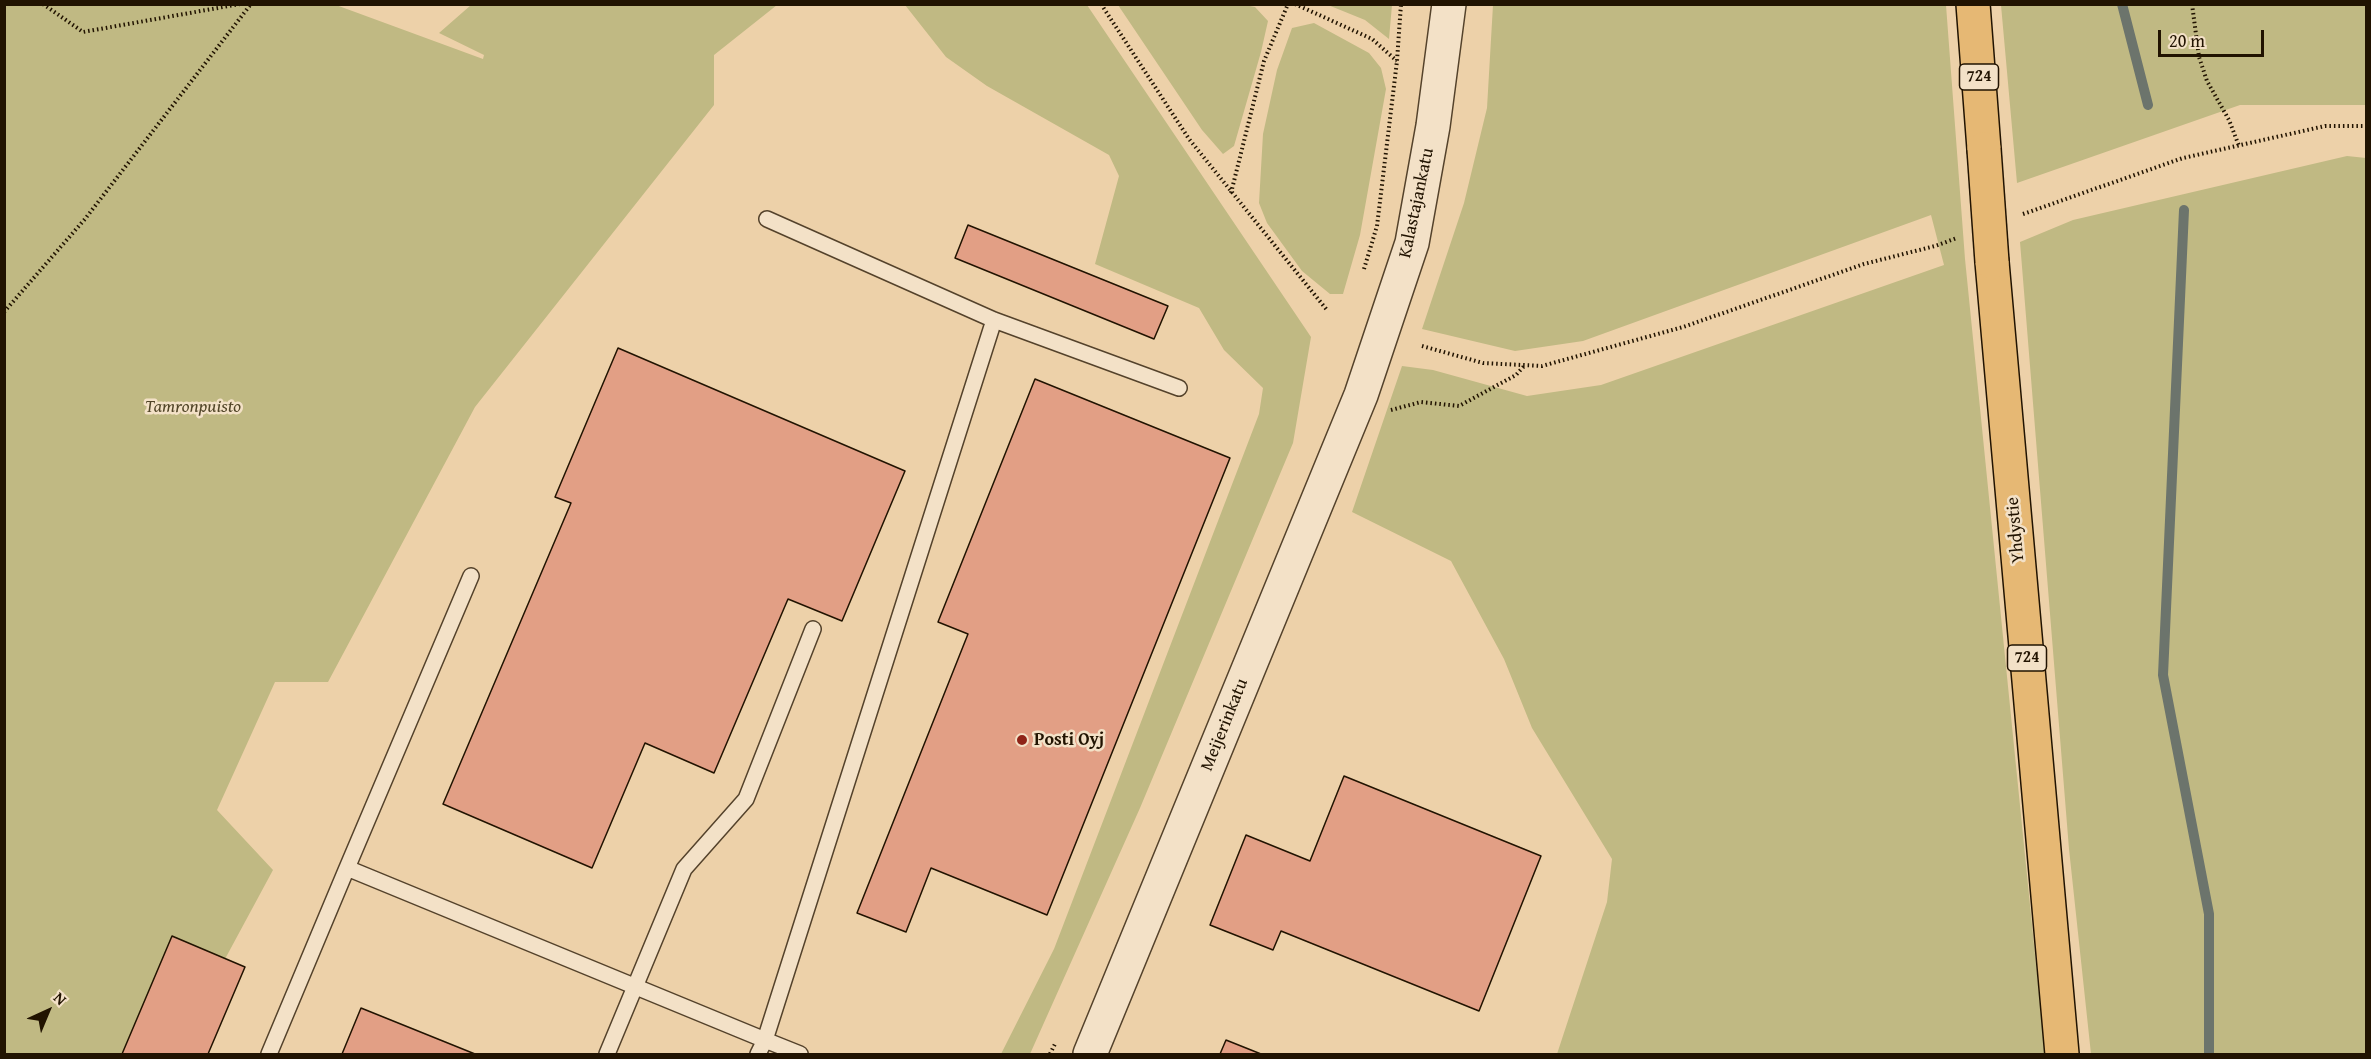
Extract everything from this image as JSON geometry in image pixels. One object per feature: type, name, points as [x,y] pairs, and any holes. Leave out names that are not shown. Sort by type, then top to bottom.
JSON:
[{"type":"main road","name":"Yhdystie","points":[[1973,4],[1992,262],[2062,1054]]},
{"type":"street","name":"Kalastajankatu","points":[[1355,408],[1412,243],[1433,126],[1449,4]]},
{"type":"street","name":"Meijerinkatu","points":[[1090,1054],[1355,408]]},
{"type":"lane","points":[[767,219],[994,320],[1179,388]]},
{"type":"lane","points":[[758,1054],[765,1040],[994,320]]},
{"type":"lane","points":[[269,1054],[471,576]]},
{"type":"lane","points":[[607,1054],[684,869],[746,799],[813,629]]},
{"type":"lane","points":[[347,868],[800,1054]]},
{"type":"path","points":[[43,4],[83,32],[240,4]]},
{"type":"path","points":[[4,312],[85,219],[251,4]]},
{"type":"path","points":[[1101,4],[1189,139],[1231,194],[1327,310]]},
{"type":"path","points":[[1231,194],[1264,61],[1287,4]]},
{"type":"path","points":[[1295,4],[1372,39],[1397,61]]},
{"type":"path","points":[[1360,280],[1377,226],[1397,61],[1401,4]]},
{"type":"path","points":[[2192,4],[2199,57],[2204,73],[2229,120],[2239,146]]},
{"type":"path","points":[[2024,214],[2183,158],[2325,126],[2367,126]]},
{"type":"path","points":[[1422,346],[1484,363],[1542,366],[1683,327],[1864,264],[1935,246]]},
{"type":"path","points":[[1355,408],[1421,402],[1460,406],[1516,375],[1525,365]]},
{"type":"path","points":[[1050,1054],[1055,1044]]},
{"type":"green space","name":"Tamronpuisto","points":[[5,5],[336,5],[483,59],[484,55],[439,33],[471,5],[777,5],[714,55],[714,105],[475,407],[328,682],[275,682],[217,810],[273,870],[225,959],[172,937],[122,1054],[5,1054]]},
{"type":"green space","points":[[905,5],[1087,5],[1311,337],[1293,443],[1140,808],[1030,1054],[1001,1054],[1054,949],[1259,414],[1263,388],[1224,350],[1199,308],[1095,264],[1119,176],[1109,155],[987,86],[946,57]]},
{"type":"green space","points":[[1118,5],[1245,5],[1255,7],[1268,21],[1234,146],[1223,154],[1202,130]]},
{"type":"green space","points":[[1328,5],[1392,5],[1389,39],[1365,20]]},
{"type":"green space","points":[[1493,5],[1946,5],[1965,259],[2045,1054],[1557,1054],[1607,902],[1612,859],[1532,728],[1504,659],[1451,561],[1352,512],[1402,366],[1433,370],[1527,396],[1601,385],[1944,265],[1931,215],[1583,341],[1515,351],[1422,329],[1464,203],[1487,108]]},
{"type":"green space","points":[[2001,5],[2366,5],[2366,105],[2240,105],[2017,183]]},
{"type":"green space","points":[[1314,23],[1369,53],[1381,68],[1386,89],[1360,235],[1343,294],[1330,294],[1302,271],[1267,223],[1259,203],[1263,134],[1277,70],[1292,28]]},
{"type":"green space","points":[[2347,156],[2366,158],[2366,1054],[2091,1054],[2069,849],[2020,242],[2073,220]]},
{"type":"building","points":[[968,225],[1168,306],[1154,339],[955,258]]},
{"type":"building","points":[[618,348],[905,471],[842,621],[788,599],[714,773],[645,743],[592,868],[443,804],[571,503],[555,497]]},
{"type":"building","name":"Posti Oyj","points":[[1035,379],[1230,458],[1047,915],[931,868],[906,932],[857,913],[968,634],[938,622]]},
{"type":"building","points":[[1344,776],[1541,856],[1479,1011],[1281,931],[1273,950],[1210,925],[1246,835],[1310,861]]},
{"type":"building","points":[[172,936],[245,967],[208,1054],[122,1054]]},
{"type":"building","points":[[361,1008],[475,1054],[342,1054]]},
{"type":"building","points":[[1226,1040],[1261,1054],[1220,1054]]},
{"type":"waterway","points":[[2122,4],[2148,105]]},
{"type":"waterway","points":[[2184,210],[2163,675],[2209,914],[2209,1054]]},
{"type":"place","name":"Posti Oyj","points":[[1022,740]]}]
